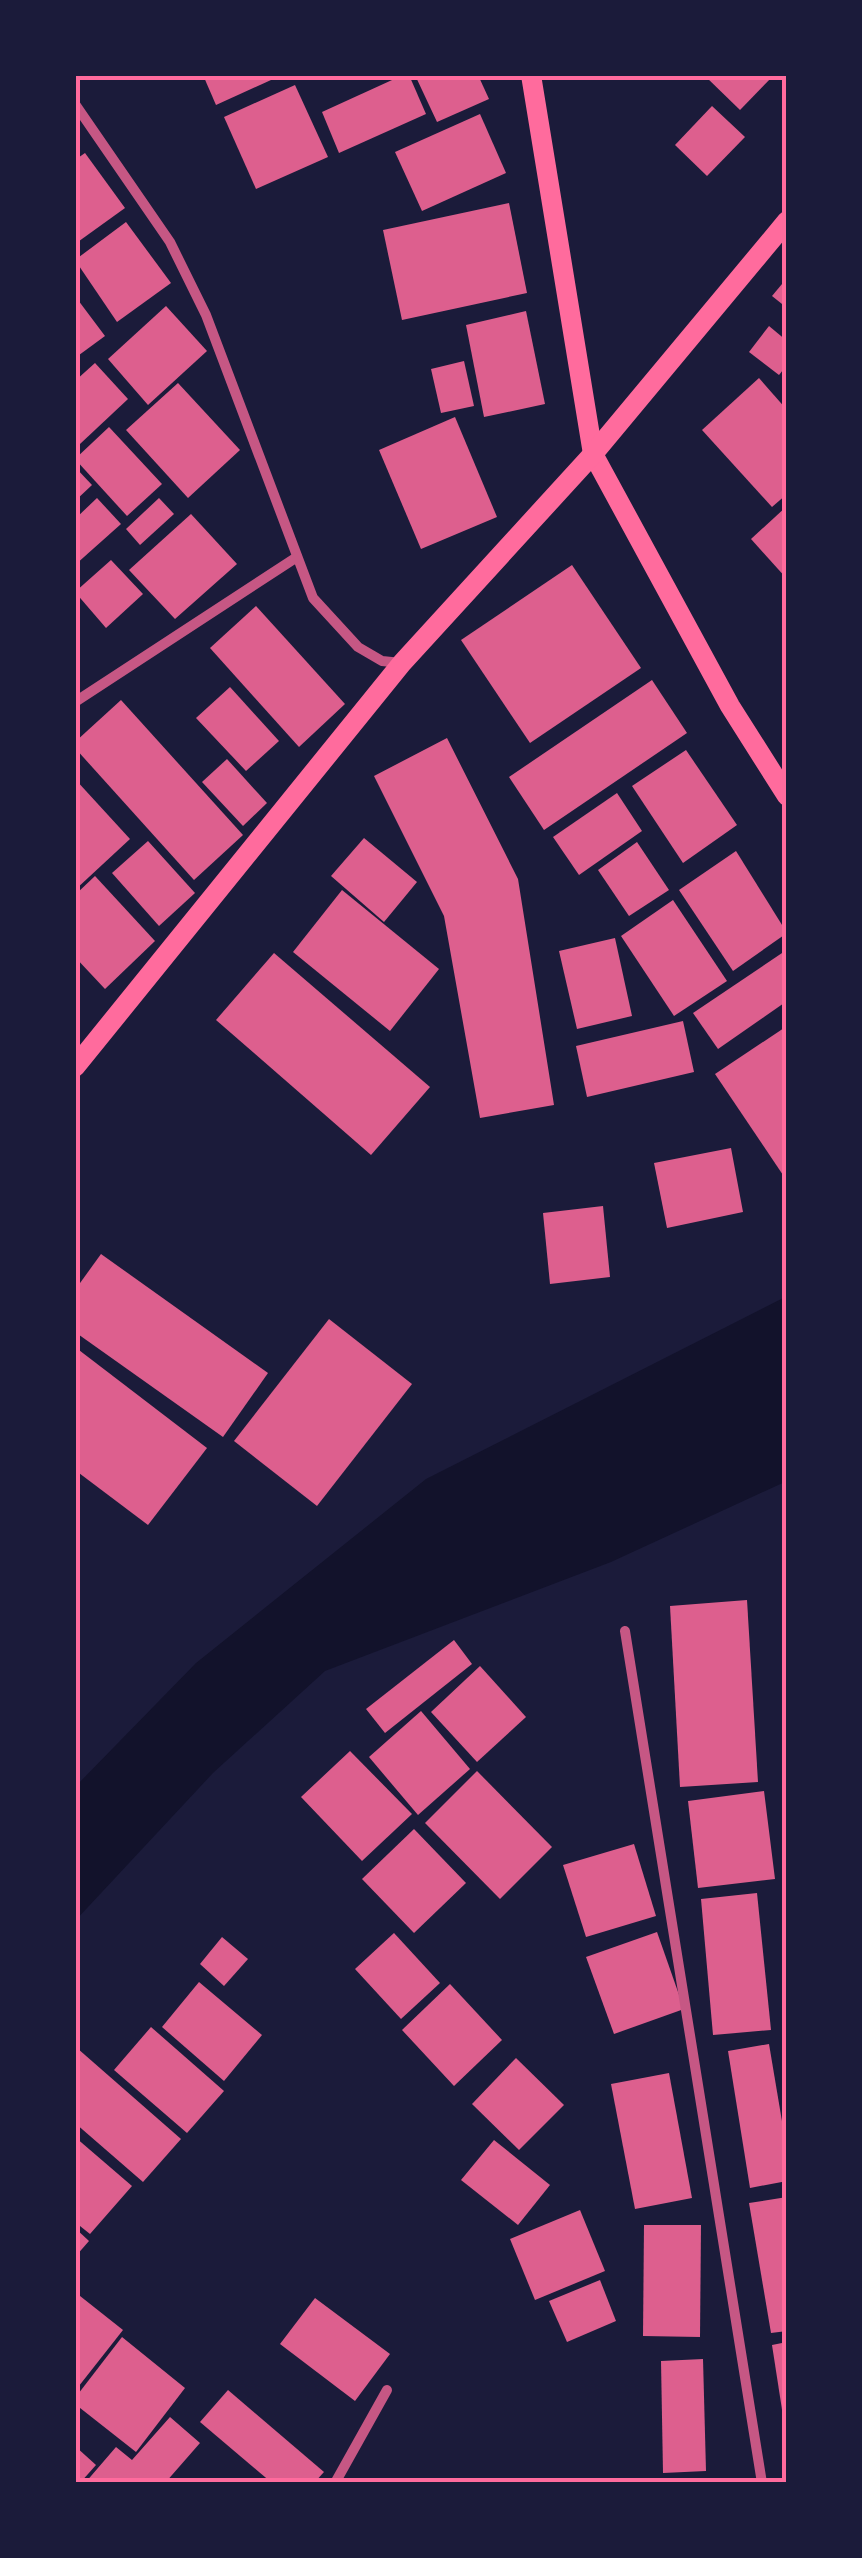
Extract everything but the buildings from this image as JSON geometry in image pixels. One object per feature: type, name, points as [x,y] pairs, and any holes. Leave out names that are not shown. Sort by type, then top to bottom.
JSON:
[{"type":"main road","points":[[531,75],[593,454],[730,706],[787,796]]},
{"type":"main road","points":[[75,1067],[402,663],[593,454],[787,221]]},
{"type":"street","points":[[75,104],[170,242],[206,316],[312,598],[340,630],[382,660],[402,663]]},
{"type":"street","points":[[75,702],[296,557]]},
{"type":"street","points":[[625,1630],[762,2483]]},
{"type":"street","points":[[335,2483],[387,2390]]},
{"type":"shaded area","points":[[787,1296],[787,1481],[611,1562],[325,1671],[213,1773],[75,1921],[75,1787],[196,1663],[426,1479]]}]
